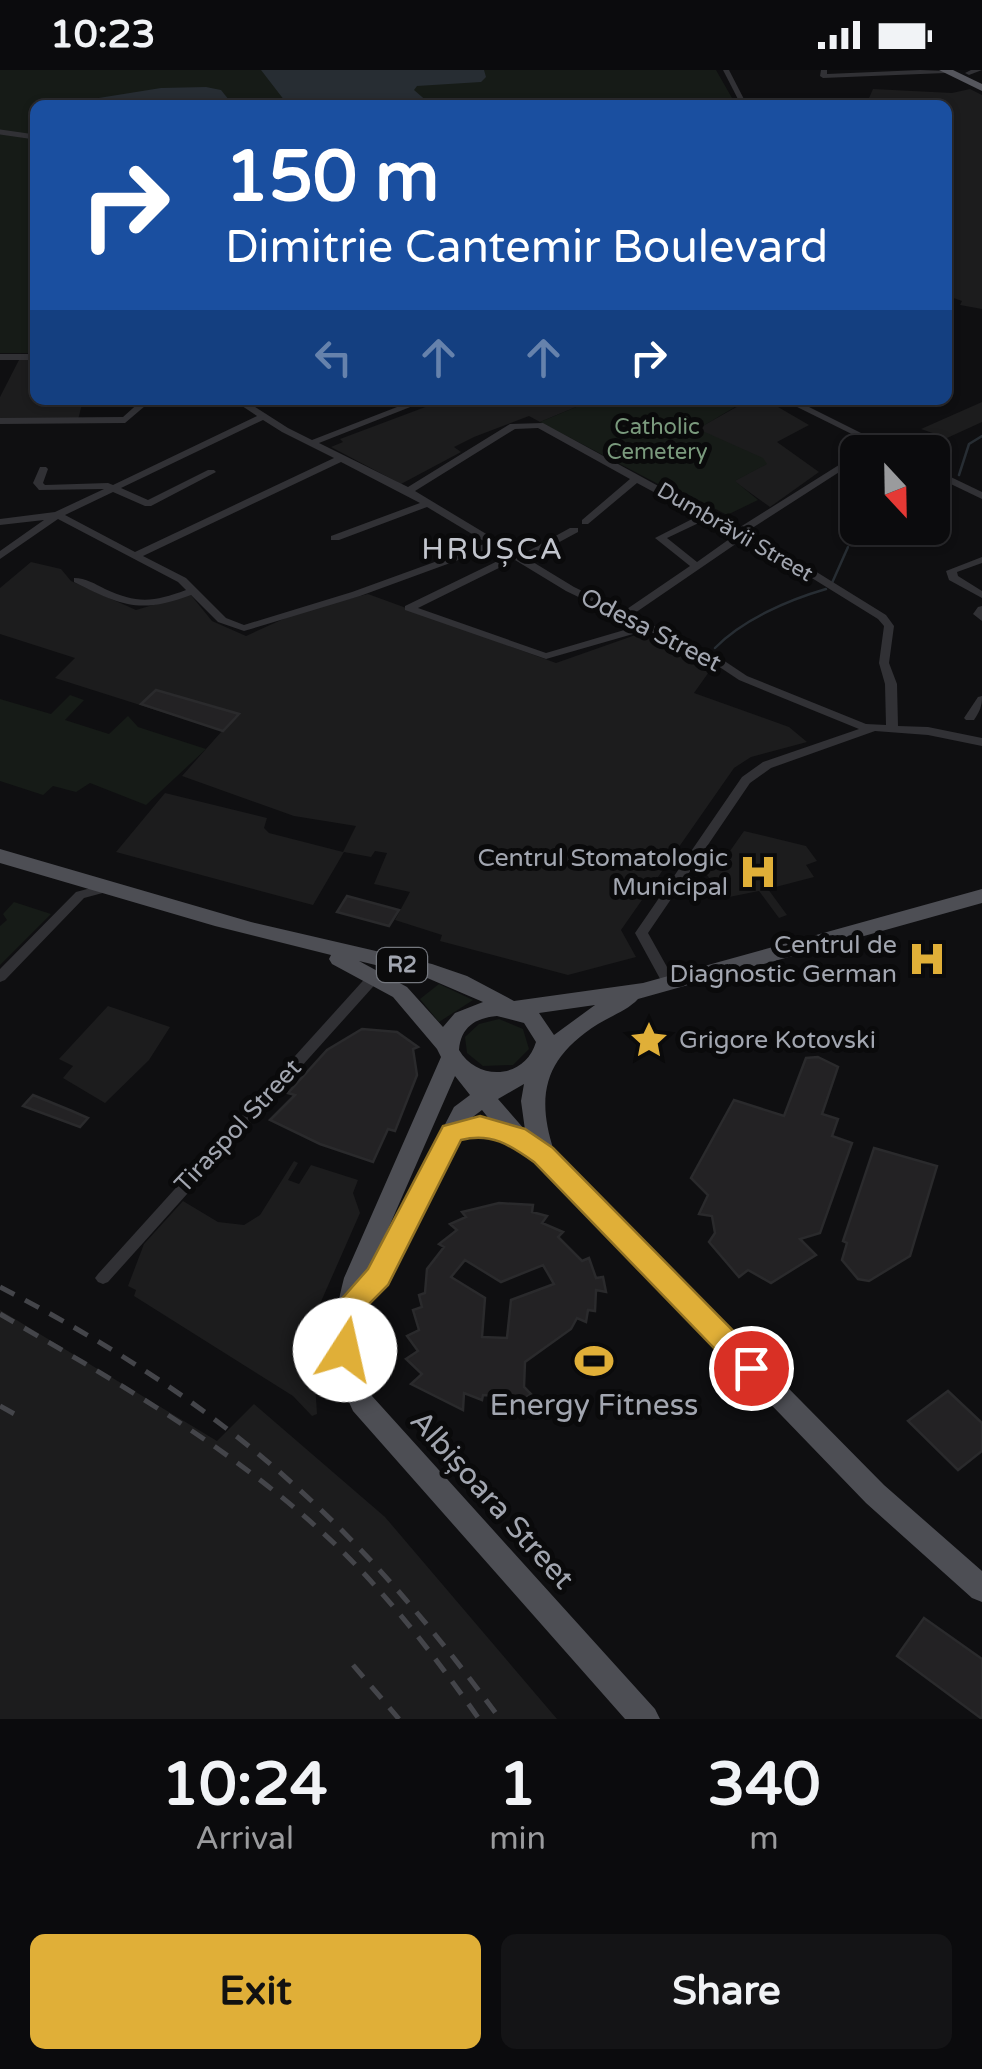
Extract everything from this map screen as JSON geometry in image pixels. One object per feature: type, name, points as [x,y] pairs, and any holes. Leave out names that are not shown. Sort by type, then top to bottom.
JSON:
[{"type":"highway","points":[[945,70],[982,88]]},
{"type":"highway","points":[[971,71],[982,79]]},
{"type":"main road","name":"R2","points":[[0,856],[286,938],[458,981],[512,1009]]},
{"type":"main road","points":[[353,1302],[378,1277],[462,1113],[508,1080],[534,1070],[596,1013],[669,983],[982,896]]},
{"type":"main road","name":"R2","points":[[286,938],[375,976],[409,1000],[454,1059]]},
{"type":"main road","points":[[643,991],[512,1009],[488,1008],[463,1018],[452,1029],[454,1059],[516,1136],[544,1155],[875,1494],[982,1588]]},
{"type":"main road","points":[[512,1009],[542,1028],[547,1042],[530,1115],[544,1155]]},
{"type":"main road","points":[[454,1059],[487,1080],[508,1080]]},
{"type":"main road","name":"Albișoara Street","points":[[454,1059],[358,1260],[345,1350],[348,1374],[362,1402],[645,1719]]},
{"type":"main road","points":[[452,1133],[480,1126],[516,1136]]},
{"type":"street","points":[[726,70],[741,100]]},
{"type":"street","points":[[824,70],[823,76],[945,70]]},
{"type":"street","points":[[0,132],[30,137]]},
{"type":"street","points":[[0,357],[28,357]]},
{"type":"street","points":[[0,421],[125,420],[142,405]]},
{"type":"street","name":"Odesa Street","points":[[245,405],[408,491],[492,544],[623,617],[716,660],[743,678],[872,729],[940,732],[982,742]]},
{"type":"street","points":[[311,443],[410,405]]},
{"type":"street","points":[[798,405],[859,435]]},
{"type":"street","points":[[0,556],[57,514],[263,417]]},
{"type":"street","name":"Dumbrăvii Street","points":[[408,491],[514,426],[527,422],[742,533],[874,610],[889,626],[884,663],[891,684],[892,729]]},
{"type":"street","points":[[134,556],[341,458]]},
{"type":"street","points":[[623,617],[840,468]]},
{"type":"street","points":[[44,469],[38,484],[42,488],[112,487],[148,504],[211,472]]},
{"type":"street","points":[[585,522],[638,477]]},
{"type":"street","points":[[950,480],[982,496]]},
{"type":"street","points":[[335,538],[428,503]]},
{"type":"street","points":[[0,522],[57,514],[182,580],[222,620],[249,628],[492,544]]},
{"type":"street","points":[[696,566],[660,538],[706,516]]},
{"type":"street","points":[[574,530],[409,608],[546,656],[644,628]]},
{"type":"street","points":[[982,560],[951,571],[953,578],[982,596]]},
{"type":"street","points":[[78,580],[134,606],[157,605],[193,591]]},
{"type":"street","points":[[982,609],[978,614],[982,618]]},
{"type":"street","points":[[970,718],[982,699]]},
{"type":"street","points":[[669,983],[641,933],[746,780],[767,765],[872,729]]},
{"type":"street","points":[[0,977],[80,894],[96,888],[120,890]]},
{"type":"street","name":"Tiraspol Street","points":[[103,1278],[375,976]]},
{"type":"shaded area","points":[[261,70],[484,70],[486,77],[481,82],[417,86],[414,90],[426,100],[284,100]]},
{"type":"shaded area","points":[[206,87],[221,90],[229,100],[86,100],[161,88]]},
{"type":"shaded area","points":[[873,89],[952,93],[970,89],[982,95],[982,309],[960,305],[962,301],[952,297],[952,100],[868,100]]},
{"type":"shaded area","points":[[20,358],[30,358],[30,405],[82,405],[78,420],[0,418],[0,397]]},
{"type":"shaded area","points":[[982,402],[982,422],[950,437],[921,429]]},
{"type":"shaded area","points":[[431,405],[581,405],[540,422],[529,416],[474,437],[454,447],[461,452],[401,484],[331,447],[343,442],[340,439]]},
{"type":"shaded area","points":[[740,405],[775,405],[809,425],[777,442],[819,472],[770,507],[734,481],[766,464],[697,429]]},
{"type":"shaded area","points":[[31,562],[61,569],[71,581],[136,610],[190,594],[212,621],[246,636],[301,611],[368,594],[556,663],[644,632],[716,662],[694,693],[789,727],[807,742],[751,757],[734,768],[621,930],[636,957],[568,975],[440,941],[442,935],[395,920],[410,892],[374,884],[387,853],[375,851],[371,857],[344,852],[313,905],[116,852],[165,793],[267,818],[264,828],[269,833],[343,852],[356,826],[294,816],[182,776],[222,731],[55,678],[75,658],[0,634],[0,588]]},
{"type":"shaded area","name":"Centrul Stomatologic Municipal","points":[[744,831],[806,846],[817,861],[806,865],[814,877],[768,889],[787,915],[779,918],[759,891],[724,898],[701,867],[723,861]]},
{"type":"shaded area","points":[[108,1006],[170,1027],[149,1060],[105,1103],[63,1078],[73,1066],[59,1059]]},
{"type":"shaded area","points":[[294,1161],[298,1163],[288,1180],[299,1184],[311,1165],[358,1180],[353,1193],[360,1213],[316,1313],[312,1335],[317,1414],[312,1416],[293,1396],[134,1296],[136,1290],[128,1286],[144,1244],[183,1201],[218,1222],[244,1225],[260,1215]]},
{"type":"shaded area","points":[[0,1310],[217,1441],[254,1404],[385,1517],[557,1719],[0,1719]]},
{"type":"green space","points":[[0,70],[716,70],[733,100],[30,100],[30,353],[0,353]]},
{"type":"green space","name":"Catholic Cemetery","points":[[581,405],[731,405],[735,407],[698,429],[763,458],[767,464],[735,481],[758,500],[727,515],[683,492],[679,495],[540,422]]},
{"type":"green space","points":[[70,695],[84,700],[65,720],[109,734],[128,716],[138,727],[206,749],[146,805],[90,783],[76,792],[53,786],[43,795],[0,781],[0,699],[51,714]]},
{"type":"green space","points":[[14,902],[51,914],[0,965],[0,926],[7,920],[3,914]]},
{"type":"green space","points":[[439,984],[473,1000],[439,1022],[420,999]]},
{"type":"green space","points":[[499,1019],[523,1029],[529,1049],[513,1065],[483,1066],[467,1053],[465,1037],[479,1024]]},
{"type":"building","points":[[156,690],[239,714],[223,731],[141,704]]},
{"type":"building","points":[[347,896],[399,910],[389,926],[337,912]]},
{"type":"building","points":[[362,1029],[397,1032],[418,1047],[413,1049],[417,1075],[395,1131],[388,1129],[373,1162],[320,1144],[270,1120],[295,1095],[288,1093],[327,1050]]},
{"type":"building","points":[[818,1057],[838,1067],[822,1114],[838,1119],[832,1136],[852,1143],[820,1233],[800,1239],[816,1255],[771,1283],[748,1270],[739,1277],[709,1242],[715,1233],[712,1216],[699,1214],[708,1195],[691,1178],[734,1100],[784,1116],[806,1058]]},
{"type":"building","points":[[33,1095],[88,1118],[80,1127],[23,1106]]},
{"type":"building","points":[[874,1148],[937,1166],[910,1256],[869,1281],[858,1279],[842,1260],[847,1243],[843,1241]]},
{"type":"building","points":[[499,1203],[533,1205],[532,1212],[547,1216],[542,1223],[563,1232],[558,1237],[582,1261],[589,1258],[596,1278],[603,1277],[606,1292],[596,1290],[595,1311],[588,1310],[586,1322],[577,1318],[571,1329],[525,1362],[524,1387],[531,1394],[519,1402],[511,1397],[483,1395],[482,1400],[464,1393],[463,1410],[411,1384],[422,1374],[406,1359],[418,1351],[407,1336],[419,1330],[413,1310],[422,1307],[419,1295],[425,1293],[427,1269],[444,1247],[439,1244],[457,1230],[450,1224],[466,1217],[462,1212]],"holes":[[[465,1260],[501,1282],[543,1265],[554,1284],[511,1300],[507,1338],[482,1337],[485,1298],[451,1277]]]},
{"type":"building","points":[[948,1391],[982,1423],[982,1451],[958,1470],[908,1421]]},
{"type":"building","points":[[924,1618],[982,1659],[982,1719],[897,1656]]},
{"type":"waterway","points":[[959,475],[969,444],[982,436]]},
{"type":"waterway","points":[[832,583],[848,547]]},
{"type":"waterway","points":[[715,648],[766,612],[826,589]]},
{"type":"railway","points":[[0,1287],[151,1375],[217,1421],[278,1471],[336,1524],[391,1583],[500,1719]]},
{"type":"railway","points":[[0,1314],[167,1414],[285,1500],[344,1553],[386,1598],[479,1719]]},
{"type":"railway","points":[[0,1406],[18,1416]]},
{"type":"railway","points":[[353,1665],[399,1719]]},
{"type":"place","name":"Centrul Stomatologic Municipal","points":[[758,872]]},
{"type":"place","name":"Centrul de Diagnostic German","points":[[927,959]]},
{"type":"place","name":"Grigore Kotovski","points":[[649,1040]]},
{"type":"place","name":"Energy Fitness","points":[[594,1361]]},
{"type":"district","name":"HRUȘCA","points":[[493,549]]},
{"type":"route","points":[[345,1350],[353,1302],[378,1277],[452,1133],[492,1126],[544,1155],[751,1368]]}]
